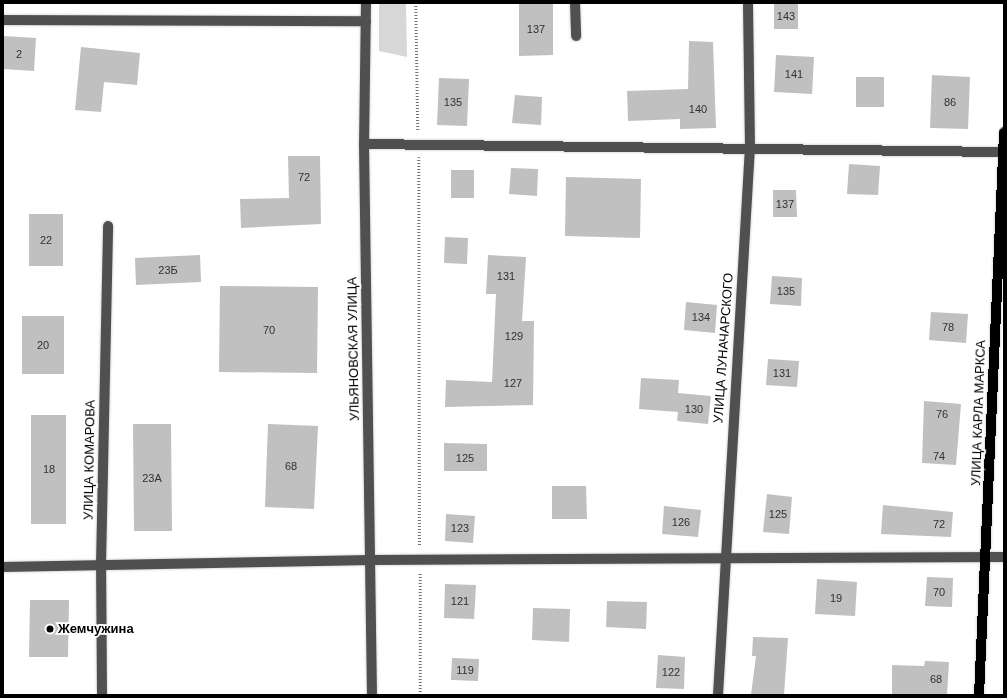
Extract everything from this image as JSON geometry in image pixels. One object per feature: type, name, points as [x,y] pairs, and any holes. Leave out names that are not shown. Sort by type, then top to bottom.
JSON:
[{"type":"main road","name":"УЛИЦА КАРЛА МАРКСА","points":[[979,695],[1004,133]]},
{"type":"street","name":"УЛЬЯНОВСКАЯ УЛИЦА","points":[[366,3],[364,144],[372,695]]},
{"type":"street","points":[[575,3],[576,36]]},
{"type":"street","name":"УЛИЦА ЛУНАЧАРСКОГО","points":[[718,695],[724,558],[750,147],[748,3]]},
{"type":"street","points":[[3,20],[366,21]]},
{"type":"street","points":[[364,144],[750,147],[1004,152]]},
{"type":"street","name":"УЛИЦА КОМАРОВА","points":[[102,695],[101,565],[108,226]]},
{"type":"street","points":[[3,567],[420,559],[1004,557]]},
{"type":"path","points":[[416,3],[419,145],[420,695]]},
{"type":"shaded area","points":[[379,3],[406,3],[407,57],[379,51]]},
{"type":"building","points":[[519,3],[553,3],[553,55],[519,56]]},
{"type":"building","points":[[774,4],[798,4],[798,29],[774,29]]},
{"type":"building","points":[[3,36],[36,38],[34,71],[3,69]]},
{"type":"building","points":[[689,41],[713,42],[716,128],[680,129],[680,119],[628,121],[627,91],[688,89]]},
{"type":"building","points":[[81,47],[140,53],[137,85],[104,82],[101,112],[75,110]]},
{"type":"building","points":[[776,55],[814,57],[812,94],[774,92]]},
{"type":"building","points":[[932,75],[970,77],[968,129],[930,128]]},
{"type":"building","points":[[856,77],[884,77],[884,107],[856,107]]},
{"type":"building","points":[[439,78],[469,79],[467,126],[437,125]]},
{"type":"building","points":[[515,95],[542,97],[541,125],[512,123]]},
{"type":"building","points":[[288,156],[320,156],[321,224],[241,228],[240,199],[289,198]]},
{"type":"building","points":[[849,164],[880,166],[878,195],[847,194]]},
{"type":"building","points":[[511,168],[538,169],[537,196],[509,194]]},
{"type":"building","points":[[451,170],[474,170],[474,198],[451,198]]},
{"type":"building","points":[[566,177],[641,179],[640,238],[565,236]]},
{"type":"building","points":[[773,190],[796,190],[797,217],[773,217]]},
{"type":"building","points":[[29,214],[63,214],[63,266],[29,266]]},
{"type":"building","points":[[445,237],[468,238],[467,264],[444,263]]},
{"type":"building","points":[[200,255],[201,282],[136,285],[135,258]]},
{"type":"building","points":[[488,255],[526,257],[522,321],[534,321],[533,405],[445,407],[446,380],[492,382],[496,294],[486,294]]},
{"type":"building","points":[[772,276],[802,278],[801,306],[770,304]]},
{"type":"building","points":[[220,286],[318,287],[317,373],[219,372]]},
{"type":"building","points":[[686,302],[717,305],[715,333],[684,330]]},
{"type":"building","points":[[931,312],[968,314],[966,343],[929,340]]},
{"type":"building","points":[[22,316],[64,316],[64,374],[22,374]]},
{"type":"building","points":[[768,359],[799,361],[797,387],[766,385]]},
{"type":"building","points":[[641,378],[679,380],[678,393],[711,396],[708,424],[677,421],[678,412],[639,409]]},
{"type":"building","points":[[924,401],[961,404],[956,465],[922,463]]},
{"type":"building","points":[[31,415],[66,415],[66,524],[31,524]]},
{"type":"building","points":[[133,424],[171,424],[172,531],[134,531]]},
{"type":"building","points":[[268,424],[318,426],[314,509],[265,507]]},
{"type":"building","points":[[444,443],[487,444],[487,471],[444,471]]},
{"type":"building","points":[[552,486],[586,486],[587,519],[552,519]]},
{"type":"building","points":[[767,494],[792,497],[789,534],[763,532]]},
{"type":"building","points":[[883,505],[953,512],[951,537],[881,534]]},
{"type":"building","points":[[664,506],[701,510],[698,537],[662,534]]},
{"type":"building","points":[[446,514],[475,516],[473,543],[445,541]]},
{"type":"building","points":[[927,577],[953,578],[952,607],[925,606]]},
{"type":"building","points":[[817,579],[857,582],[855,616],[815,614]]},
{"type":"building","points":[[445,584],[476,585],[474,619],[444,618]]},
{"type":"building","points":[[30,600],[69,600],[68,657],[29,657]]},
{"type":"building","points":[[607,601],[647,602],[646,629],[606,627]]},
{"type":"building","points":[[533,608],[570,609],[569,642],[532,640]]},
{"type":"building","points":[[753,637],[788,638],[784,695],[751,695],[756,656],[752,656]]},
{"type":"building","points":[[658,655],[685,657],[684,689],[656,688]]},
{"type":"building","points":[[452,658],[479,659],[478,681],[451,680]]},
{"type":"building","points":[[925,661],[949,662],[947,695],[892,695],[892,665],[924,666]]},
{"type":"place","name":"Жемчужина","points":[[50,629]]}]
